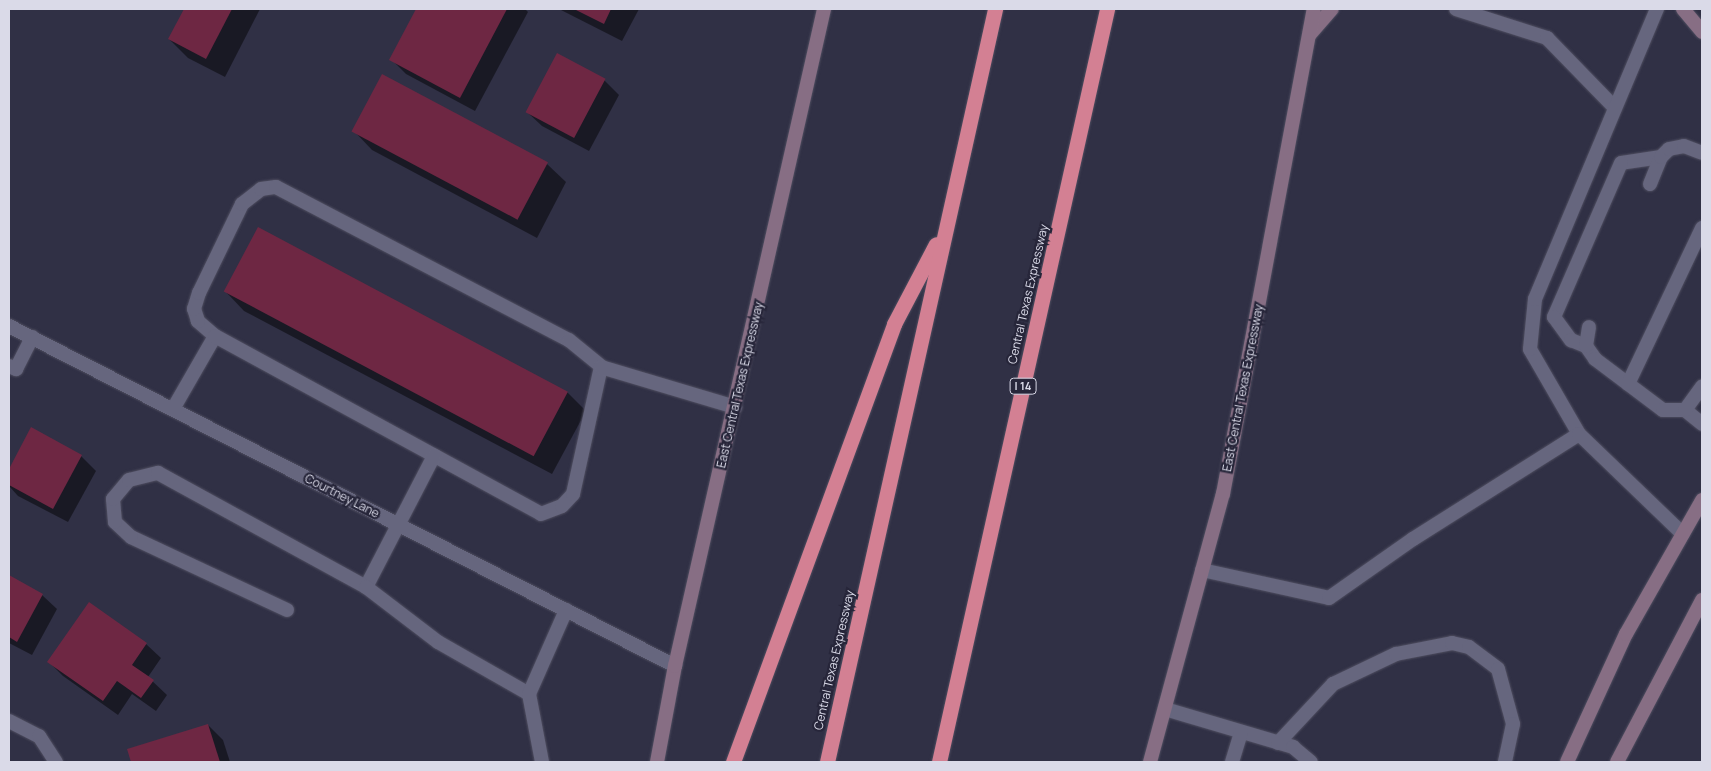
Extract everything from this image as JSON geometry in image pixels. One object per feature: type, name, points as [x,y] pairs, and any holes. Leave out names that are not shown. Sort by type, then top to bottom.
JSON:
[{"type":"highway","name":"Central Texas Expressway","points":[[827,762],[995,9]]},
{"type":"highway","name":"Central Texas Expressway","points":[[939,762],[1107,9]]},
{"type":"highway","points":[[733,762],[894,324],[946,225]]},
{"type":"main road","name":"East Central Texas Expressway","points":[[657,762],[675,666],[824,9]]},
{"type":"main road","name":"East Central Texas Expressway","points":[[1150,762],[1223,494],[1314,9]]},
{"type":"main road","points":[[1309,35],[1332,9]]},
{"type":"main road","points":[[1683,9],[1702,32]]},
{"type":"main road","points":[[1567,762],[1626,634],[1702,500]]},
{"type":"main road","points":[[1617,762],[1702,600]]},
{"type":"street","points":[[1456,9],[1547,38],[1614,107]]},
{"type":"street","points":[[1657,9],[1614,107],[1535,299],[1530,349],[1578,434],[1683,534]]},
{"type":"street","points":[[1650,184],[1661,157],[1669,149],[1684,146],[1702,153]]},
{"type":"street","points":[[1661,157],[1621,164],[1554,317],[1571,340],[1586,346],[1595,359],[1663,410],[1685,410],[1702,424]]},
{"type":"street","points":[[602,367],[572,494],[562,506],[541,514],[215,336],[198,321],[194,309],[199,294],[242,204],[261,189],[276,187],[569,340],[602,367],[735,408]]},
{"type":"street","points":[[1628,384],[1702,228]]},
{"type":"street","name":"Courtney Lane","points":[[9,326],[675,666]]},
{"type":"street","points":[[1586,346],[1589,327]]},
{"type":"street","points":[[173,410],[215,336]]},
{"type":"street","points":[[9,366],[16,369],[32,337]]},
{"type":"street","points":[[1685,410],[1702,386]]},
{"type":"street","points":[[1202,570],[1329,598],[1413,539],[1578,434]]},
{"type":"street","points":[[366,587],[397,524],[434,456]]},
{"type":"street","points":[[287,610],[131,537],[115,522],[113,499],[129,480],[158,473],[366,587],[438,642],[529,694]]},
{"type":"street","points":[[542,762],[529,694],[566,610]]},
{"type":"street","points":[[1278,743],[1333,684],[1396,654],[1452,643],[1469,647],[1498,669],[1513,724],[1505,762]]},
{"type":"street","points":[[1165,709],[1293,747],[1310,762]]},
{"type":"street","points":[[9,721],[39,736],[56,762]]},
{"type":"street","points":[[1232,762],[1241,732]]},
{"type":"building","points":[[184,9],[232,9],[206,59],[168,39]]},
{"type":"building","points":[[416,9],[507,9],[460,98],[389,60]]},
{"type":"building","points":[[574,9],[611,9],[604,24]]},
{"type":"building","points":[[557,53],[606,79],[574,138],[526,112]]},
{"type":"building","points":[[382,74],[548,162],[517,220],[351,131]]},
{"type":"building","points":[[258,227],[568,392],[534,456],[224,291]]},
{"type":"building","points":[[31,427],[82,455],[53,509],[9,485],[9,469]]},
{"type":"building","points":[[9,575],[43,594],[17,642],[9,637]]},
{"type":"building","points":[[89,602],[147,643],[132,665],[154,680],[141,698],[117,681],[103,701],[47,662]]},
{"type":"building","points":[[208,724],[220,762],[131,762],[127,749]]}]
